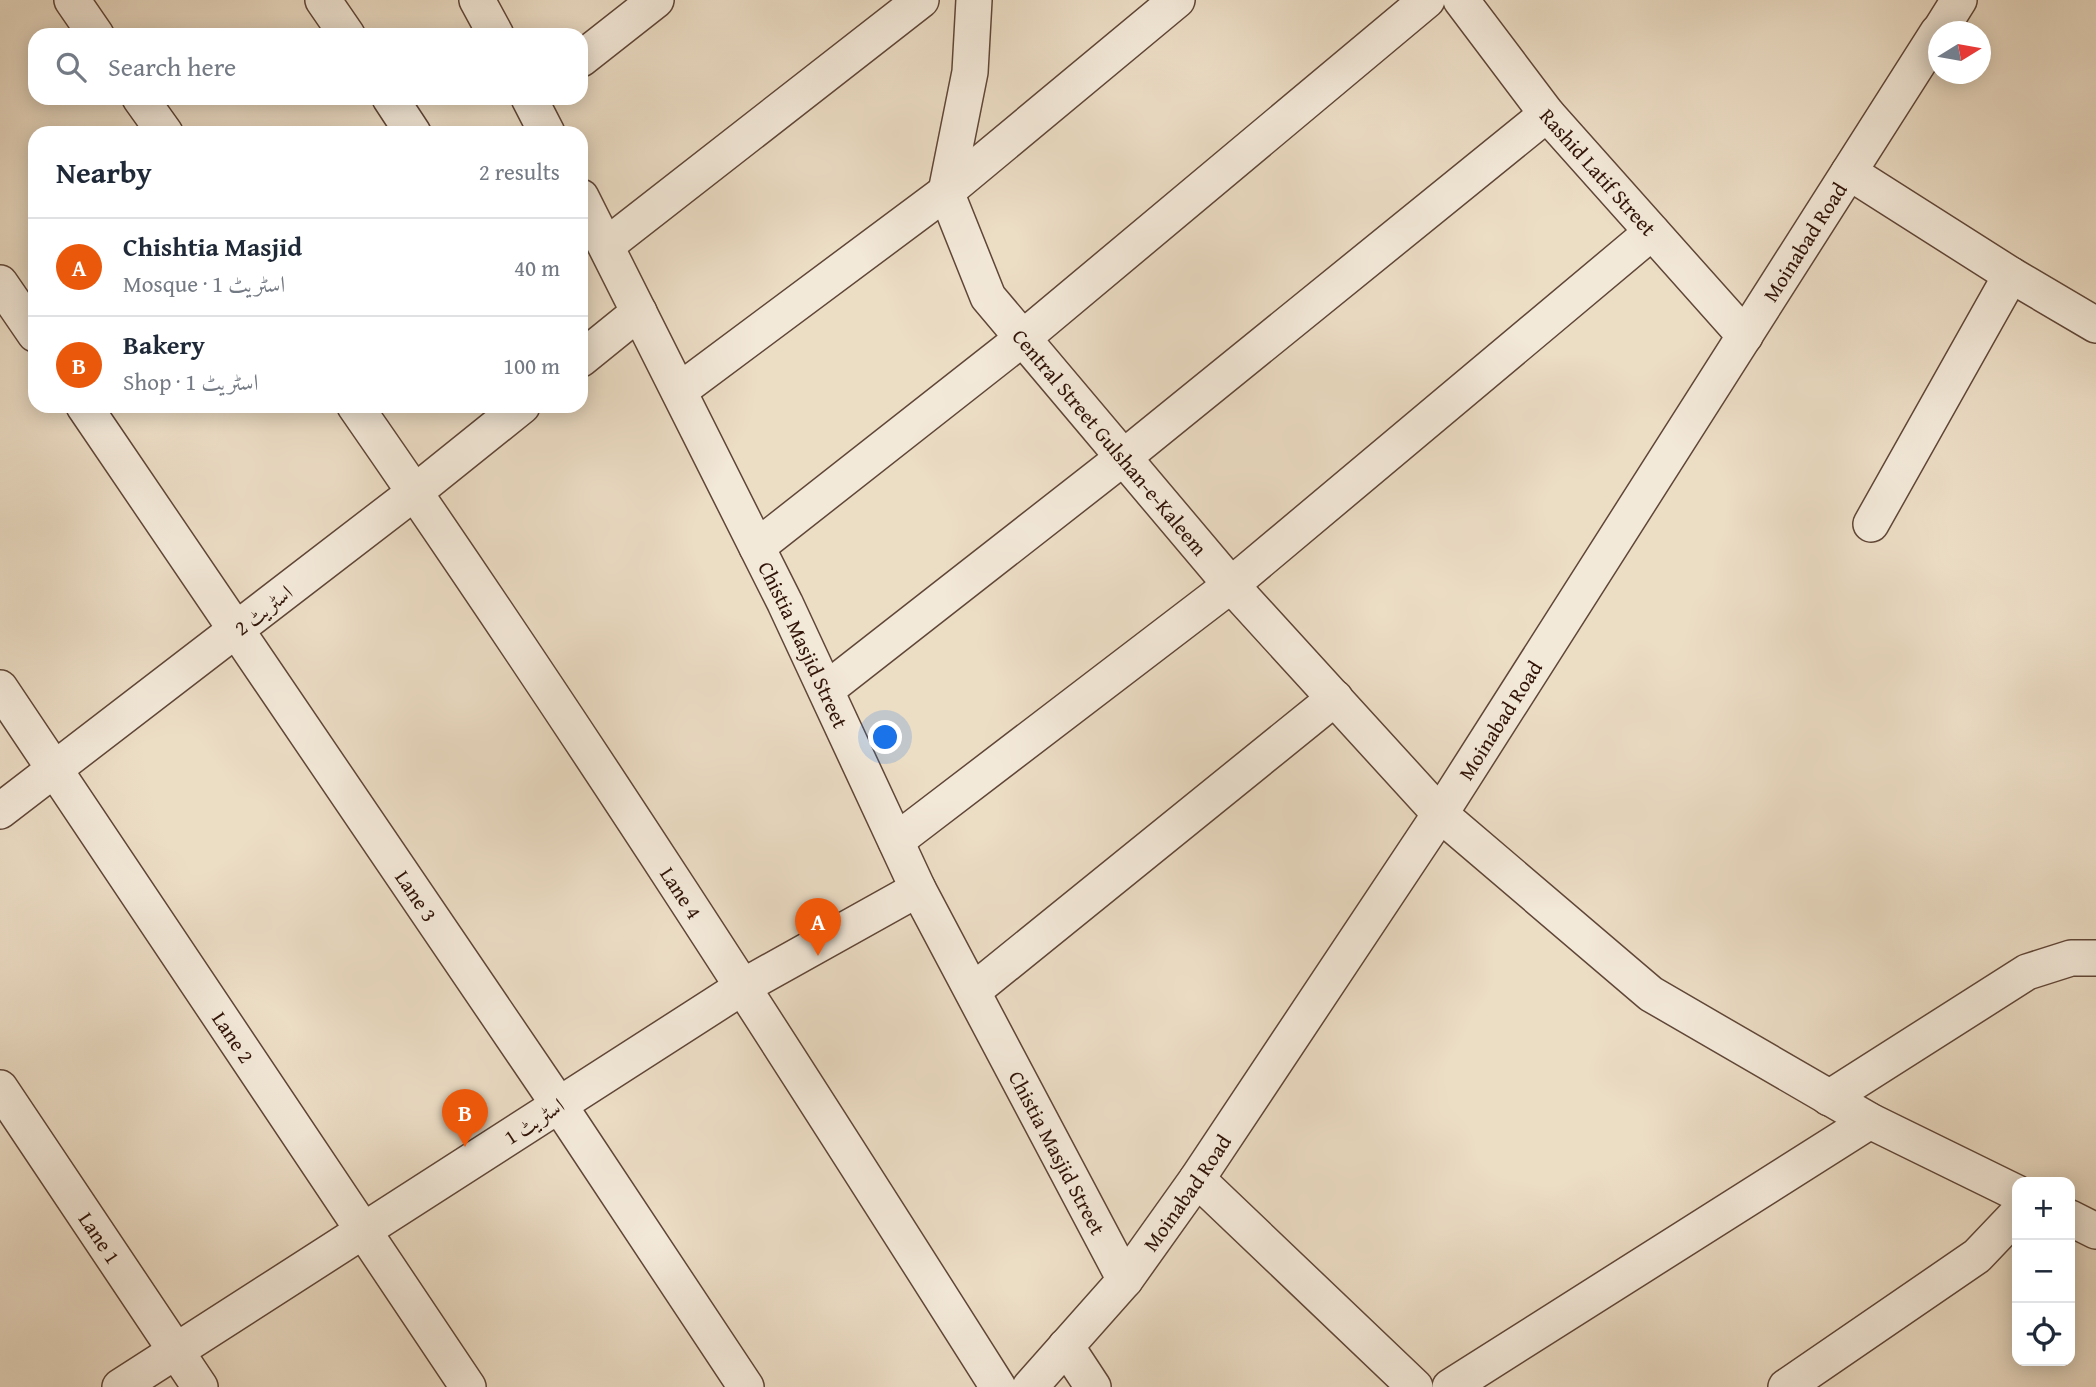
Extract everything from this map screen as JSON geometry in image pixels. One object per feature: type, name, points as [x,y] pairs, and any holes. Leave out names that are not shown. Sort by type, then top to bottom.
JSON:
[{"type":"street","points":[[72,0],[91,28]]},
{"type":"street","points":[[323,0],[341,28]]},
{"type":"street","points":[[477,0],[492,28]]},
{"type":"street","points":[[588,53],[656,0]]},
{"type":"street","points":[[607,245],[920,0]]},
{"type":"street","points":[[946,192],[970,72],[974,0]]},
{"type":"street","points":[[679,391],[946,192],[1177,0]]},
{"type":"street","points":[[757,547],[1023,338],[1427,0]]},
{"type":"street","name":"Rashid Latif Street","points":[[1461,0],[1547,114],[1745,336]]},
{"type":"street","name":"Moinabad Road","points":[[1946,21],[1959,0]]},
{"type":"street","name":"Moinabad Road","points":[[1030,1387],[1125,1280],[1197,1179],[1440,814],[1928,49]]},
{"type":"street","points":[[145,105],[160,126]]},
{"type":"street","points":[[395,105],[408,126]]},
{"type":"street","points":[[534,105],[544,126]]},
{"type":"street","points":[[825,690],[1124,457],[1547,114]]},
{"type":"street","points":[[1849,172],[2011,275],[2096,325]]},
{"type":"street","name":"Central Street Gulshan-e-Kaleem","points":[[946,192],[988,297],[1231,585],[1440,814],[1651,994],[1870,1121],[2012,1191]]},
{"type":"street","name":"Chistia Masjid Street","points":[[588,210],[757,547],[918,888],[1125,1280]]},
{"type":"street","points":[[896,841],[1231,585],[1652,232]]},
{"type":"street","points":[[1871,524],[2011,275]]},
{"type":"street","points":[[0,283],[28,324]]},
{"type":"street","points":[[588,353],[639,312]]},
{"type":"street","name":"Lane 3","points":[[89,413],[559,1105],[746,1387]]},
{"type":"street","name":"Lane 4","points":[[360,413],[744,986],[998,1387]]},
{"type":"street","name":"اسٹریٹ 2","points":[[0,810],[237,630],[513,413]]},
{"type":"street","name":"Lane 2","points":[[0,688],[468,1387]]},
{"type":"street","points":[[973,992],[1335,698]]},
{"type":"street","name":"اسٹریٹ 1","points":[[121,1387],[744,986],[918,888]]},
{"type":"street","points":[[1829,1098],[2026,972],[2071,958],[2096,958]]},
{"type":"street","name":"Lane 1","points":[[0,1088],[200,1387]]},
{"type":"street","points":[[1450,1387],[1870,1121]]},
{"type":"street","points":[[1197,1179],[1415,1387]]},
{"type":"street","points":[[1786,1387],[1977,1256],[2012,1219]]},
{"type":"street","points":[[2075,1221],[2096,1231]]},
{"type":"street","points":[[1066,1346],[1093,1387]]},
{"type":"place","name":"Chishtia Masjid","points":[[818,956]]},
{"type":"place","name":"Bakery","points":[[465,1147]]}]
